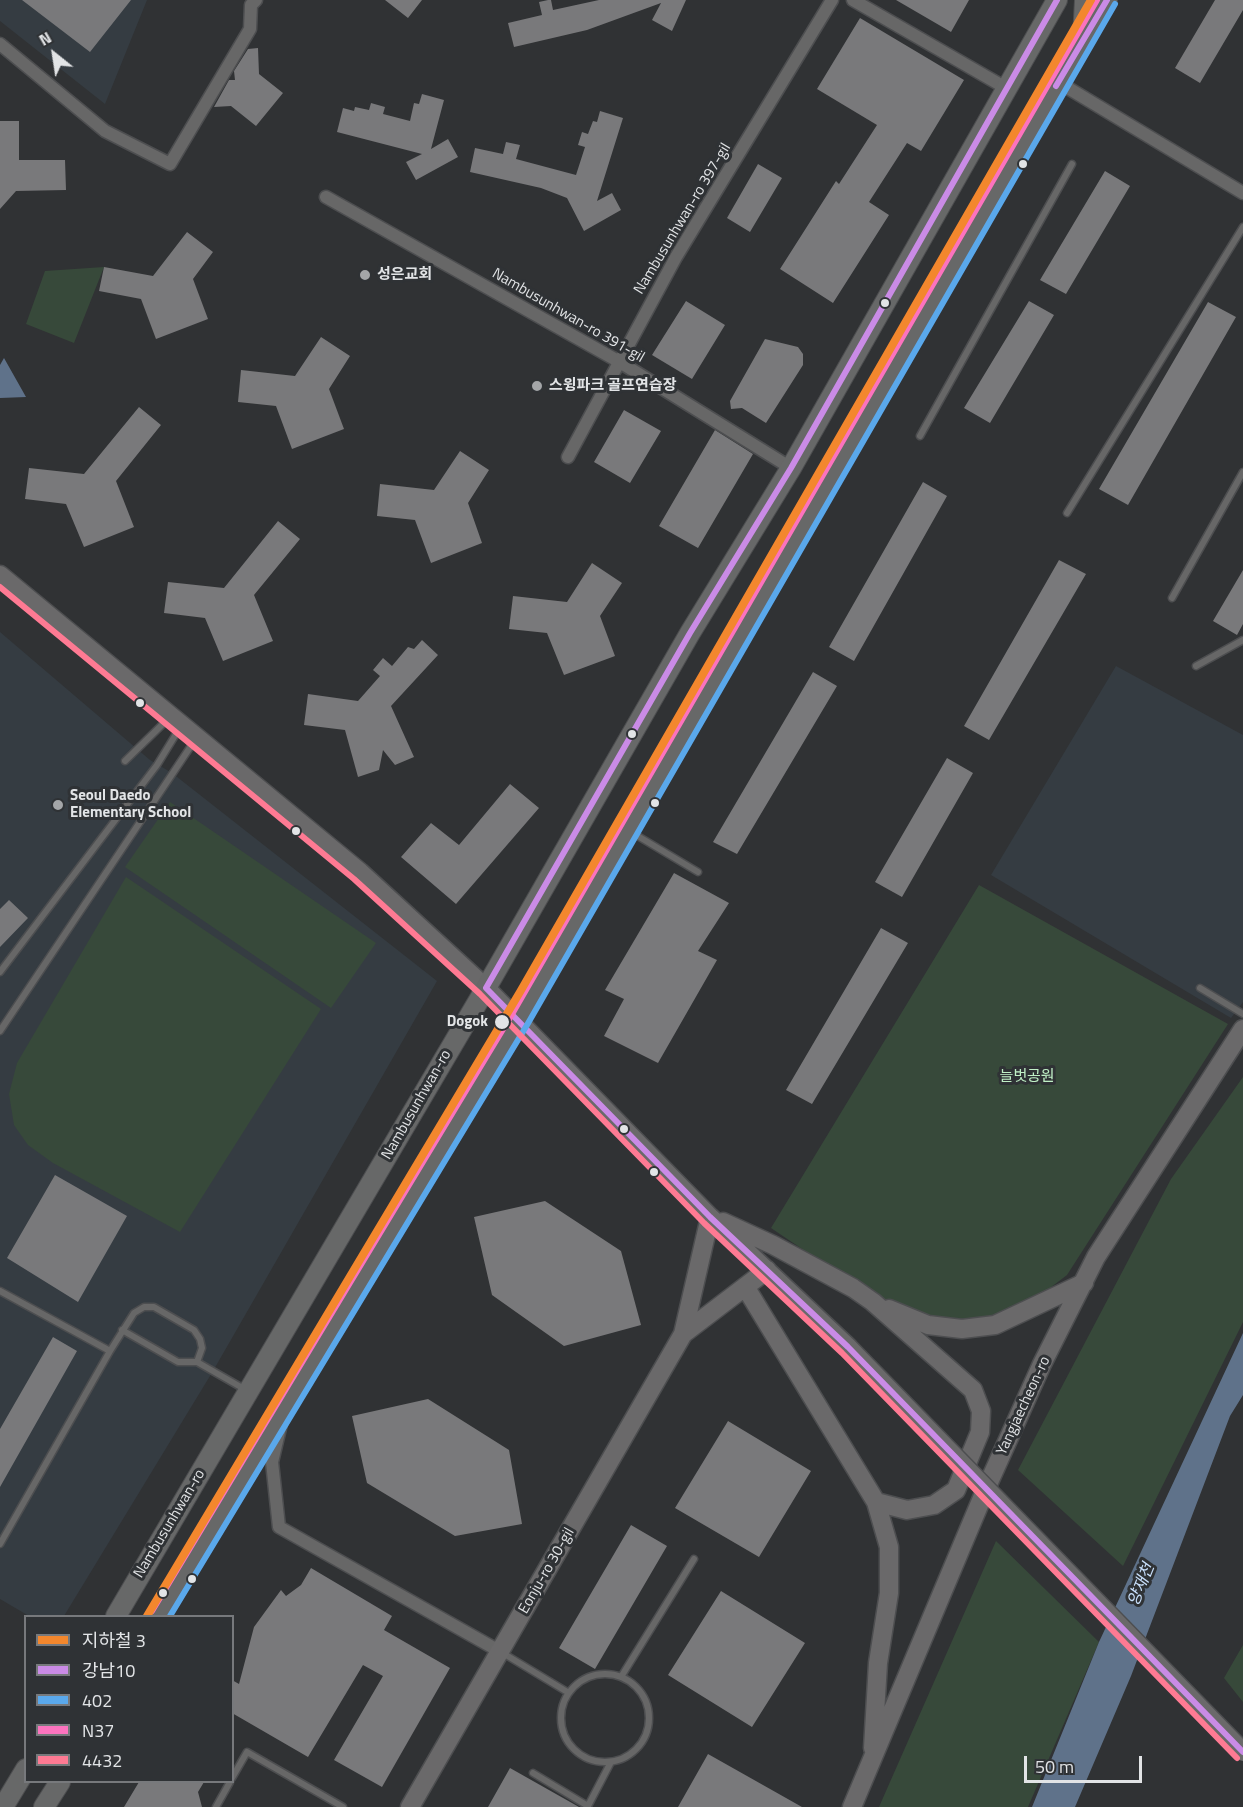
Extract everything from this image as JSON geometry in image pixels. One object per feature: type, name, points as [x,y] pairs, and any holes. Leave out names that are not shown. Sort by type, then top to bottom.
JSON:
[{"type":"main road","name":"Nambusunhwan-ro","points":[[117,1615],[486,988],[690,633],[791,468],[1057,0]]},
{"type":"main road","points":[[1083,41],[1085,0]]},
{"type":"main road","points":[[161,1615],[519,1021],[1107,0]]},
{"type":"main road","points":[[3,1807],[24,1772]]},
{"type":"main road","points":[[44,1807],[59,1783]]},
{"type":"street","points":[[0,44],[105,131],[170,164],[250,29],[251,5],[256,0]]},
{"type":"street","name":"Nambusunhwan-ro 397-gil","points":[[568,457],[676,257],[832,0]]},
{"type":"street","points":[[853,0],[1006,88]]},
{"type":"street","points":[[1058,82],[1243,193]]},
{"type":"street","name":"Nambusunhwan-ro 391-gil","points":[[326,197],[618,361],[791,468]]},
{"type":"street","points":[[0,574],[360,872],[486,988],[710,1217],[848,1347],[1243,1752]]},
{"type":"street","name":"Yangjaecheon-ro","points":[[852,1807],[985,1491],[1042,1364],[1096,1257],[1243,1029]]},
{"type":"street","points":[[710,1217],[773,1245],[873,1302],[928,1325],[962,1329],[995,1325],[1084,1282]]},
{"type":"street","points":[[682,1334],[710,1217]]},
{"type":"street","points":[[682,1334],[767,1270]]},
{"type":"street","points":[[746,1288],[876,1502],[889,1547],[889,1593],[878,1663],[872,1763]]},
{"type":"street","points":[[873,1302],[973,1390],[981,1411],[980,1432],[956,1490],[934,1505],[907,1510],[876,1502]]},
{"type":"street","name":"Eonju-ro 30-gil","points":[[410,1807],[682,1334]]},
{"type":"street","points":[[284,1412],[272,1462],[279,1527],[501,1652]]},
{"type":"lane","points":[[920,436],[1072,164]]},
{"type":"lane","points":[[1067,513],[1243,227]]},
{"type":"lane","points":[[1172,598],[1243,472]]},
{"type":"lane","points":[[1196,666],[1243,640]]},
{"type":"lane","points":[[124,761],[176,721]]},
{"type":"lane","points":[[0,972],[157,765],[176,721]]},
{"type":"lane","points":[[0,1031],[197,737]]},
{"type":"lane","points":[[629,831],[698,872]]},
{"type":"lane","points":[[1200,988],[1243,1014]]},
{"type":"lane","points":[[0,1291],[110,1351]]},
{"type":"lane","points":[[0,1544],[122,1330],[134,1313],[144,1307],[154,1307],[194,1330],[200,1339],[202,1348],[197,1362]]},
{"type":"lane","points":[[122,1330],[178,1362],[197,1362],[249,1392]]},
{"type":"lane","points":[[621,1677],[694,1559]]},
{"type":"lane","points":[[501,1652],[569,1693]]},
{"type":"lane","points":[[607,1674],[621,1677],[634,1684],[644,1695],[649,1709],[649,1724],[645,1738],[637,1750],[625,1758],[611,1762],[596,1762],[583,1756],[572,1747],[564,1735],[561,1721],[563,1706],[569,1693],[579,1683],[592,1676],[607,1674]]},
{"type":"lane","points":[[234,1775],[247,1752],[343,1807]]},
{"type":"lane","points":[[533,1773],[589,1806],[611,1762]]},
{"type":"lane","points":[[216,1807],[229,1783]]},
{"type":"shaded area","points":[[0,0],[147,0],[105,104],[0,21]]},
{"type":"shaded area","points":[[0,632],[150,760],[172,773],[437,981],[213,1371],[65,1615],[27,1615],[0,1599]]},
{"type":"shaded area","points":[[1116,666],[1243,735],[1243,1002],[1231,1018],[991,875]]},
{"type":"green space","points":[[104,267],[74,343],[26,324],[45,271]]},
{"type":"green space","points":[[170,802],[376,943],[331,1008],[125,867]]},
{"type":"green space","points":[[126,877],[321,1009],[180,1232],[53,1163],[28,1145],[14,1125],[9,1094],[17,1063]]},
{"type":"green space","name":"늘벗공원","points":[[979,885],[1228,1024],[1067,1275],[1029,1304],[980,1327],[909,1321],[771,1228]]},
{"type":"green space","points":[[1243,1077],[1243,1322],[1123,1566],[1018,1470],[1171,1179]]},
{"type":"green space","points":[[996,1541],[1099,1642],[1028,1807],[879,1807]]},
{"type":"green space","points":[[1243,1645],[1243,1702],[1224,1678]]},
{"type":"water","points":[[4,358],[26,397],[0,398],[0,365]]},
{"type":"water","name":"양재천","points":[[1243,1333],[1243,1395],[1230,1416],[1131,1676],[1075,1807],[1032,1807],[1099,1642]]},
{"type":"building","points":[[22,0],[131,0],[90,52]]},
{"type":"building","points":[[385,0],[422,0],[408,18]]},
{"type":"building","points":[[551,0],[553,10],[599,0],[686,0],[672,31],[652,20],[661,3],[587,30],[514,47],[508,23],[542,15],[539,2]]},
{"type":"building","points":[[896,0],[969,0],[951,32]]},
{"type":"building","points":[[1215,0],[1243,0],[1243,10],[1200,83],[1175,68]]},
{"type":"building","points":[[860,18],[964,80],[921,151],[907,143],[869,202],[889,215],[833,303],[780,269],[836,181],[839,184],[877,125],[817,89]]},
{"type":"building","points":[[258,48],[259,74],[283,93],[256,126],[231,106],[214,107],[229,80],[235,80],[234,71],[248,49]]},
{"type":"building","points":[[422,94],[444,100],[431,149],[448,139],[458,157],[416,180],[406,162],[422,154],[337,132],[343,108],[354,111],[355,107],[369,110],[371,103],[385,107],[383,114],[410,121],[414,103],[419,104]]},
{"type":"building","points":[[600,111],[623,118],[597,201],[612,193],[621,210],[584,231],[567,198],[541,188],[470,172],[475,148],[503,154],[506,142],[520,145],[516,159],[576,175],[585,147],[578,145],[582,132],[588,134],[593,121],[597,122]]},
{"type":"building","points":[[0,121],[19,121],[19,160],[65,160],[66,190],[16,191],[0,209]]},
{"type":"building","points":[[758,164],[782,178],[750,232],[727,218]]},
{"type":"building","points":[[1105,171],[1130,186],[1066,294],[1040,280]]},
{"type":"building","points":[[187,232],[213,252],[193,279],[208,319],[156,339],[141,299],[99,291],[104,267],[153,276]]},
{"type":"building","points":[[686,301],[725,325],[692,379],[652,355]]},
{"type":"building","points":[[1029,301],[1054,315],[990,423],[964,408]]},
{"type":"building","points":[[1208,302],[1236,317],[1128,505],[1099,489]]},
{"type":"building","points":[[321,337],[350,356],[329,389],[344,429],[292,449],[276,406],[238,402],[241,370],[295,376]]},
{"type":"building","points":[[765,339],[798,347],[803,354],[803,365],[766,423],[742,408],[731,409],[730,401]]},
{"type":"building","points":[[139,407],[161,425],[116,481],[134,527],[84,547],[66,504],[25,499],[29,468],[84,474]]},
{"type":"building","points":[[624,410],[661,431],[630,483],[594,462]]},
{"type":"building","points":[[715,430],[753,454],[698,548],[659,526]]},
{"type":"building","points":[[460,451],[489,470],[468,503],[482,543],[431,563],[415,520],[377,516],[380,484],[434,490]]},
{"type":"building","points":[[923,482],[947,496],[854,661],[829,647]]},
{"type":"building","points":[[278,521],[300,539],[254,595],[273,641],[223,661],[205,618],[164,613],[168,582],[224,588]]},
{"type":"building","points":[[1059,560],[1086,574],[989,740],[964,726]]},
{"type":"building","points":[[592,563],[622,583],[600,616],[615,656],[564,675],[547,633],[509,629],[513,596],[567,602]]},
{"type":"building","points":[[1243,570],[1243,624],[1237,635],[1213,621]]},
{"type":"building","points":[[422,640],[438,655],[391,706],[414,757],[395,765],[383,750],[379,770],[358,777],[345,730],[304,725],[308,694],[358,701],[380,676],[373,670],[383,658],[392,666],[408,647],[414,649]]},
{"type":"building","points":[[813,672],[837,686],[737,854],[713,842]]},
{"type":"building","points":[[947,758],[973,773],[902,897],[875,882]]},
{"type":"building","points":[[510,784],[539,808],[456,904],[401,857],[431,823],[459,845]]},
{"type":"building","points":[[674,873],[729,903],[698,951],[717,960],[658,1063],[604,1036],[624,999],[605,990]]},
{"type":"building","points":[[9,900],[28,918],[0,947],[0,909]]},
{"type":"building","points":[[881,928],[908,943],[812,1104],[786,1090]]},
{"type":"building","points":[[55,1175],[127,1216],[78,1302],[7,1258]]},
{"type":"building","points":[[545,1201],[621,1251],[641,1325],[564,1346],[492,1295],[474,1217]]},
{"type":"building","points":[[53,1337],[77,1351],[0,1487],[0,1429]]},
{"type":"building","points":[[428,1399],[509,1450],[522,1524],[455,1536],[367,1483],[352,1416]]},
{"type":"building","points":[[728,1421],[811,1471],[759,1557],[675,1508]]},
{"type":"building","points":[[631,1525],[667,1546],[595,1669],[559,1648]]},
{"type":"building","points":[[311,1568],[392,1616],[384,1630],[450,1668],[382,1787],[334,1760],[383,1676],[363,1665],[308,1757],[234,1714],[234,1681],[239,1684],[254,1627],[281,1590],[286,1596],[301,1585]]},
{"type":"building","points":[[721,1591],[805,1643],[752,1727],[668,1675]]},
{"type":"building","points":[[708,1754],[802,1807],[678,1807]]},
{"type":"building","points":[[510,1768],[579,1807],[488,1807]]},
{"type":"building","points":[[138,1783],[203,1783],[198,1792],[202,1807],[124,1807]]},
{"type":"metro line","name":"3","points":[[148,1615],[520,992],[1091,0]]},
{"type":"transit line","name":"강남10","points":[[1057,0],[791,468],[690,633],[486,988],[710,1217],[848,1347],[1243,1752]]},
{"type":"transit line","name":"N37","points":[[152,1611],[511,1016],[1097,0]]},
{"type":"transit line","name":"강남10","points":[[1056,86],[1107,0]]},
{"type":"transit line","name":"402","points":[[171,1615],[527,1025],[1115,4]]},
{"type":"transit line","name":"4432","points":[[0,587],[354,879],[480,994],[704,1223],[842,1353],[1237,1758]]},
{"type":"place","name":"성은교회","points":[[365,275]]},
{"type":"place","name":"스윙파크 골프연습장","points":[[537,386]]},
{"type":"place","name":"Seoul Daedo Elementary School","points":[[58,805]]},
{"type":"place","name":"Dogok","points":[[502,1022]]}]
